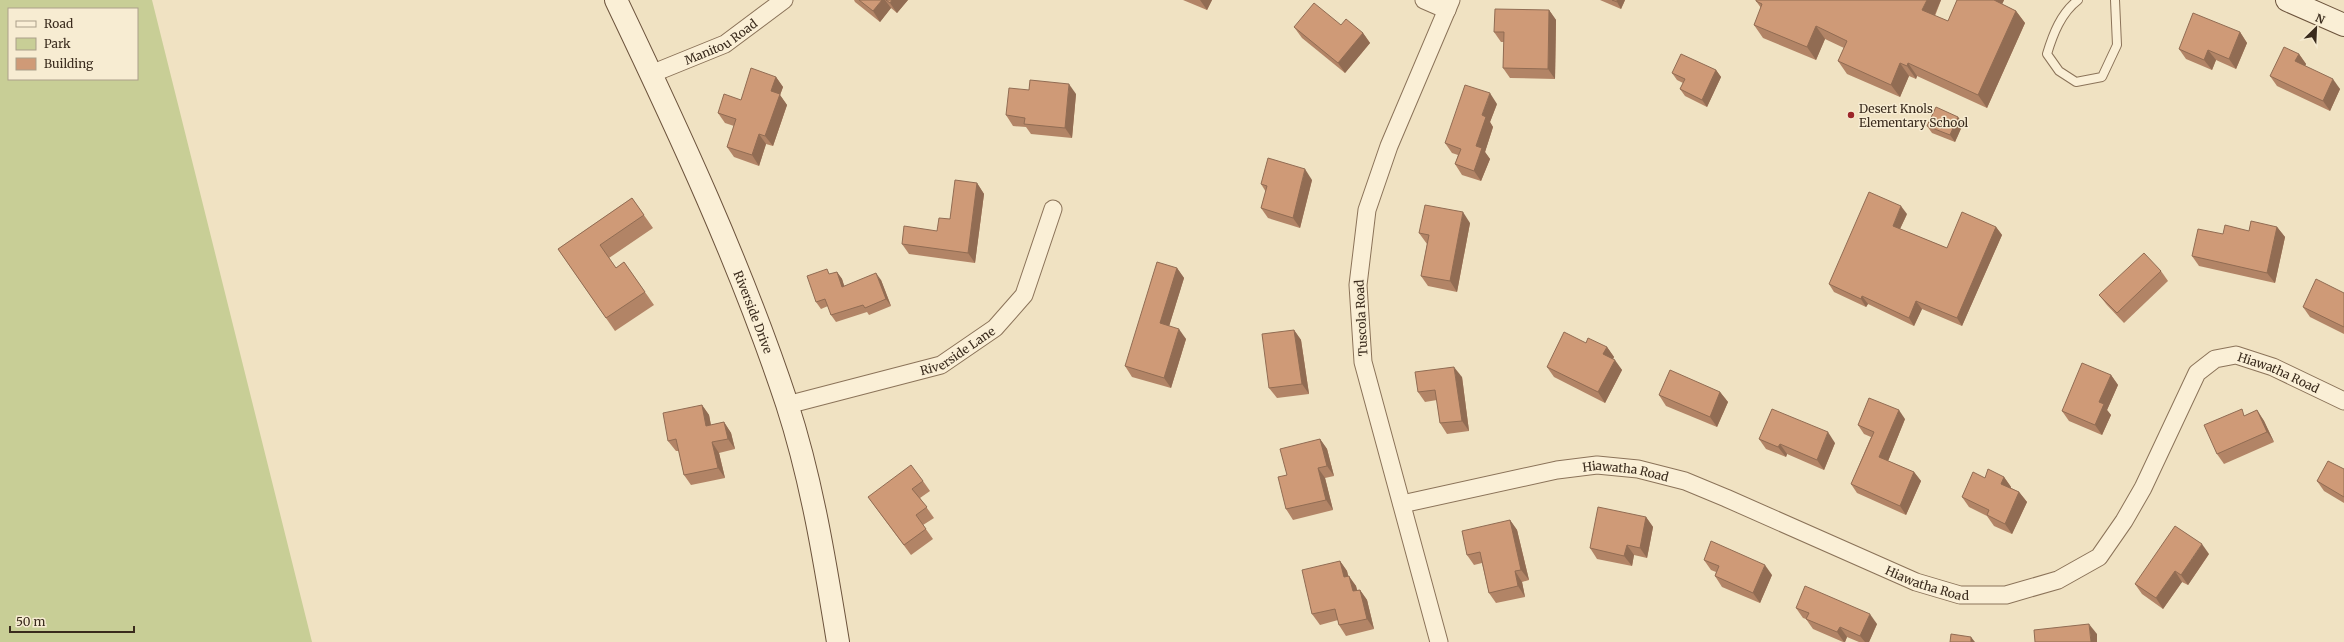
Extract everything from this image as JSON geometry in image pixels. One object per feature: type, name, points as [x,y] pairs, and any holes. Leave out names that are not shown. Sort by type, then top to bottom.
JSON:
[{"type":"street","name":"Riverside Drive","points":[[616,0],[651,74],[739,271],[787,405],[814,505],[838,642]]},
{"type":"street","name":"Manitou Road","points":[[651,74],[725,44],[784,0]]},
{"type":"street","points":[[1424,0],[1449,5]]},
{"type":"street","points":[[2287,0],[2344,25]]},
{"type":"street","name":"Tuscola Road","points":[[1439,642],[1363,362],[1358,285],[1367,210],[1389,146],[1449,5]]},
{"type":"street","name":"Riverside Lane","points":[[787,405],[941,365],[995,328],[1024,295],[1053,209]]},
{"type":"street","name":"Hiawatha Road","points":[[1402,504],[1557,470],[1597,465],[1638,469],[1685,481],[1916,582],[1960,595],[2006,595],[2058,580],[2099,556],[2124,521],[2143,488],[2197,373],[2215,359],[2236,355],[2273,367],[2344,401]]},
{"type":"lane","points":[[2078,0],[2070,6],[2052,35],[2047,54],[2059,71],[2076,82],[2102,78],[2117,45],[2115,0]]},
{"type":"green space","points":[[0,0],[152,0],[312,642],[0,642]]},
{"type":"building","points":[[859,0],[882,0],[873,11]]},
{"type":"building","points":[[1756,0],[1927,0],[1922,10],[1948,21],[1957,0],[1994,0],[2016,11],[1978,95],[1908,63],[1907,66],[1900,63],[1891,85],[1838,61],[1847,41],[1816,26],[1807,47],[1754,25],[1762,4]]},
{"type":"building","points":[[1314,3],[1341,25],[1346,19],[1363,33],[1338,63],[1294,27]]},
{"type":"building","points":[[1495,9],[1549,10],[1548,69],[1503,68],[1504,32],[1494,32]]},
{"type":"building","points":[[2193,13],[2240,32],[2229,59],[2208,50],[2204,60],[2179,49]]},
{"type":"building","points":[[2284,47],[2299,54],[2295,61],[2333,79],[2323,101],[2270,76]]},
{"type":"building","points":[[1681,54],[1716,70],[1702,100],[1680,89],[1685,79],[1672,73]]},
{"type":"building","points":[[751,68],[776,77],[771,91],[780,94],[765,136],[759,134],[752,155],[727,147],[736,119],[718,113],[724,94],[741,100]]},
{"type":"building","points":[[1030,80],[1069,84],[1065,128],[1024,124],[1025,118],[1006,115],[1009,88],[1029,90]]},
{"type":"building","points":[[1465,85],[1490,93],[1482,115],[1486,117],[1476,146],[1482,148],[1474,171],[1455,164],[1461,149],[1445,143]]},
{"type":"building","points":[[1936,107],[1958,117],[1950,135],[1927,126]]},
{"type":"building","points":[[1268,158],[1305,169],[1293,218],[1261,208],[1267,186],[1261,184]]},
{"type":"building","points":[[955,180],[977,183],[968,253],[902,244],[904,226],[937,231],[939,218],[950,219]]},
{"type":"building","points":[[1869,192],[1901,206],[1893,226],[1947,248],[1962,212],[1996,227],[1957,318],[1916,301],[1909,318],[1862,296],[1861,299],[1829,284]]},
{"type":"building","points":[[632,198],[644,215],[600,245],[616,268],[624,262],[645,292],[606,318],[558,249]]},
{"type":"building","points":[[1425,205],[1463,212],[1450,281],[1421,276],[1429,235],[1419,233]]},
{"type":"building","points":[[2251,221],[2277,227],[2267,273],[2192,256],[2198,229],[2223,234],[2225,225],[2249,231]]},
{"type":"building","points":[[2144,253],[2161,271],[2117,313],[2099,295]]},
{"type":"building","points":[[1157,262],[1177,268],[1160,323],[1179,329],[1164,378],[1125,366]]},
{"type":"building","points":[[827,269],[829,274],[837,272],[842,287],[876,273],[886,299],[865,308],[863,305],[831,315],[825,299],[816,302],[807,276]]},
{"type":"building","points":[[2316,279],[2344,293],[2344,327],[2303,307]]},
{"type":"building","points":[[1294,330],[1302,384],[1269,388],[1262,334]]},
{"type":"building","points":[[1564,332],[1586,343],[1588,338],[1607,347],[1603,354],[1615,360],[1598,392],[1547,367]]},
{"type":"building","points":[[2082,363],[2111,375],[2099,402],[2104,404],[2095,425],[2062,411]]},
{"type":"building","points":[[1454,367],[1462,421],[1440,423],[1435,390],[1418,392],[1415,372]]},
{"type":"building","points":[[1670,370],[1720,392],[1710,417],[1659,395]]},
{"type":"building","points":[[1869,398],[1899,410],[1879,457],[1914,472],[1900,506],[1851,484],[1874,432],[1858,425]]},
{"type":"building","points":[[702,405],[706,426],[724,422],[728,439],[712,442],[718,468],[684,475],[676,439],[668,441],[663,413]]},
{"type":"building","points":[[1772,409],[1828,432],[1817,460],[1780,444],[1778,447],[1759,439]]},
{"type":"building","points":[[2242,409],[2244,416],[2257,410],[2267,432],[2217,454],[2204,425]]},
{"type":"building","points":[[1320,439],[1327,466],[1318,468],[1326,500],[1286,509],[1278,477],[1287,475],[1280,449]]},
{"type":"building","points":[[2328,461],[2344,469],[2344,497],[2317,481]]},
{"type":"building","points":[[911,465],[923,481],[912,489],[927,507],[916,515],[926,529],[904,545],[868,497]]},
{"type":"building","points":[[1988,469],[2004,477],[2001,484],[2019,492],[2005,524],[1987,515],[1989,510],[1962,497],[1973,472],[1985,478]]},
{"type":"building","points":[[1598,507],[1646,517],[1640,548],[1627,545],[1624,556],[1590,548]]},
{"type":"building","points":[[1510,520],[1521,570],[1515,571],[1518,586],[1489,593],[1480,552],[1467,555],[1462,531]]},
{"type":"building","points":[[2175,526],[2202,544],[2181,575],[2175,571],[2156,598],[2135,584]]},
{"type":"building","points":[[1711,541],[1765,565],[1753,593],[1715,576],[1719,566],[1704,560]]},
{"type":"building","points":[[1340,561],[1344,577],[1349,576],[1353,591],[1360,590],[1367,619],[1339,625],[1335,609],[1312,614],[1302,570]]},
{"type":"building","points":[[1805,586],[1870,614],[1860,636],[1840,627],[1837,632],[1806,619],[1809,613],[1796,608]]},
{"type":"building","points":[[2089,624],[2091,642],[2035,642],[2034,630]]},
{"type":"building","points":[[1951,634],[1971,637],[1971,642],[1950,642]]},
{"type":"place","name":"Desert Knols Elementary School","points":[[1851,115]]}]
